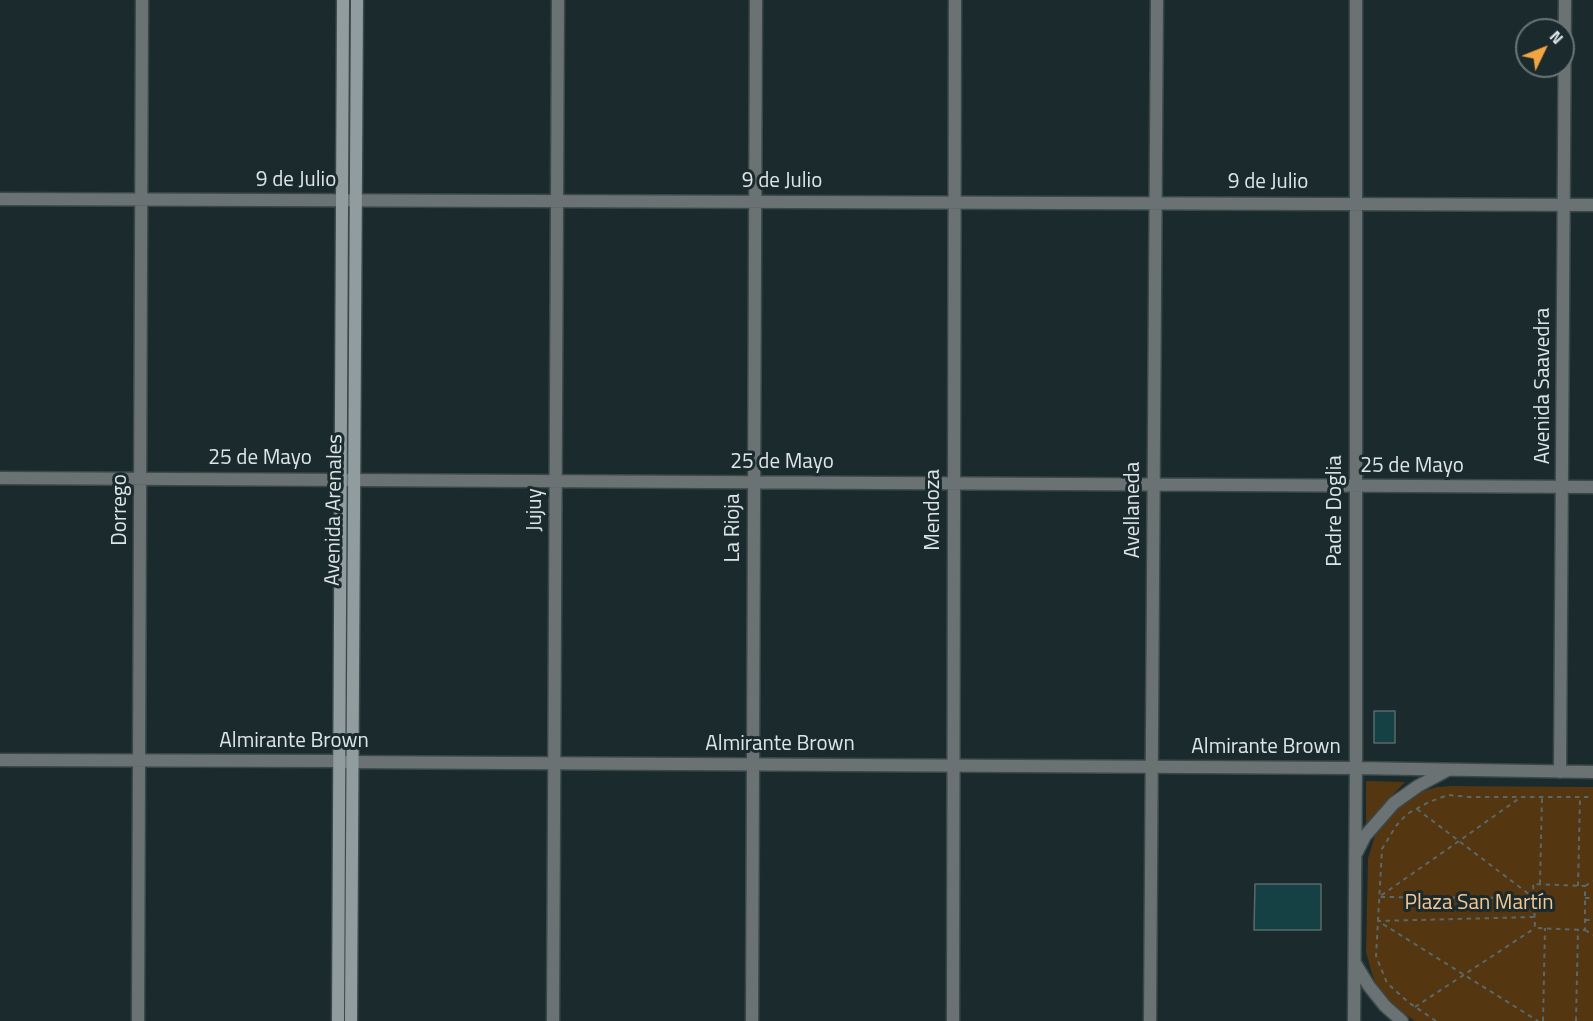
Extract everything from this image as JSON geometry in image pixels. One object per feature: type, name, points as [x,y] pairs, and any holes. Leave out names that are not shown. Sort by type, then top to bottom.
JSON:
[{"type":"main road","name":"Avenida Arenales","points":[[338,1021],[343,0]]},
{"type":"main road","name":"Avenida Arenales","points":[[351,1021],[357,0]]},
{"type":"street","name":"Dorrego","points":[[138,1021],[142,0]]},
{"type":"street","name":"Jujuy","points":[[553,1021],[558,0]]},
{"type":"street","name":"La Rioja","points":[[752,1021],[756,0]]},
{"type":"street","name":"Mendoza","points":[[952,1021],[955,0]]},
{"type":"street","name":"Avellaneda","points":[[1150,1021],[1157,0]]},
{"type":"street","name":"Padre Doglia","points":[[1354,1021],[1356,0]]},
{"type":"street","name":"Avenida Saavedra","points":[[1560,772],[1565,0]]},
{"type":"street","name":"9 de Julio","points":[[0,199],[1593,205]]},
{"type":"street","name":"25 de Mayo","points":[[0,478],[1593,487]]},
{"type":"street","name":"Almirante Brown","points":[[0,760],[1356,768],[1593,772]]},
{"type":"street","points":[[1355,855],[1365,836],[1394,803],[1418,786],[1448,770]]},
{"type":"street","points":[[1354,962],[1380,1000],[1402,1021]]},
{"type":"path","points":[[1436,1021],[1415,1007],[1387,983],[1376,956],[1382,849],[1396,826],[1407,814],[1448,795],[1593,797]]},
{"type":"path","points":[[1379,897],[1521,797]]},
{"type":"path","points":[[1540,884],[1542,797]]},
{"type":"path","points":[[1578,886],[1580,797]]},
{"type":"path","points":[[1417,809],[1534,898]]},
{"type":"path","points":[[1535,928],[1533,884],[1585,886],[1593,881]]},
{"type":"path","points":[[1585,886],[1585,930]]},
{"type":"path","points":[[1379,897],[1534,898]]},
{"type":"path","points":[[1585,898],[1593,898]]},
{"type":"path","points":[[1378,921],[1535,917]]},
{"type":"path","points":[[1585,920],[1593,920]]},
{"type":"path","points":[[1378,921],[1538,1021]]},
{"type":"path","points":[[1415,1007],[1535,928],[1578,929],[1593,935]]},
{"type":"path","points":[[1543,1021],[1545,928]]},
{"type":"path","points":[[1576,1021],[1578,929]]},
{"type":"green space","points":[[1366,781],[1405,782],[1366,824]]},
{"type":"green space","name":"Plaza San Martín","points":[[1451,786],[1593,787],[1593,1021],[1415,1021],[1394,1007],[1379,990],[1366,952],[1368,858],[1375,836],[1394,810],[1406,800],[1423,791]]},
{"type":"building","points":[[1374,711],[1395,711],[1395,743],[1374,743]]},
{"type":"building","points":[[1255,884],[1321,884],[1321,930],[1254,930]]}]
